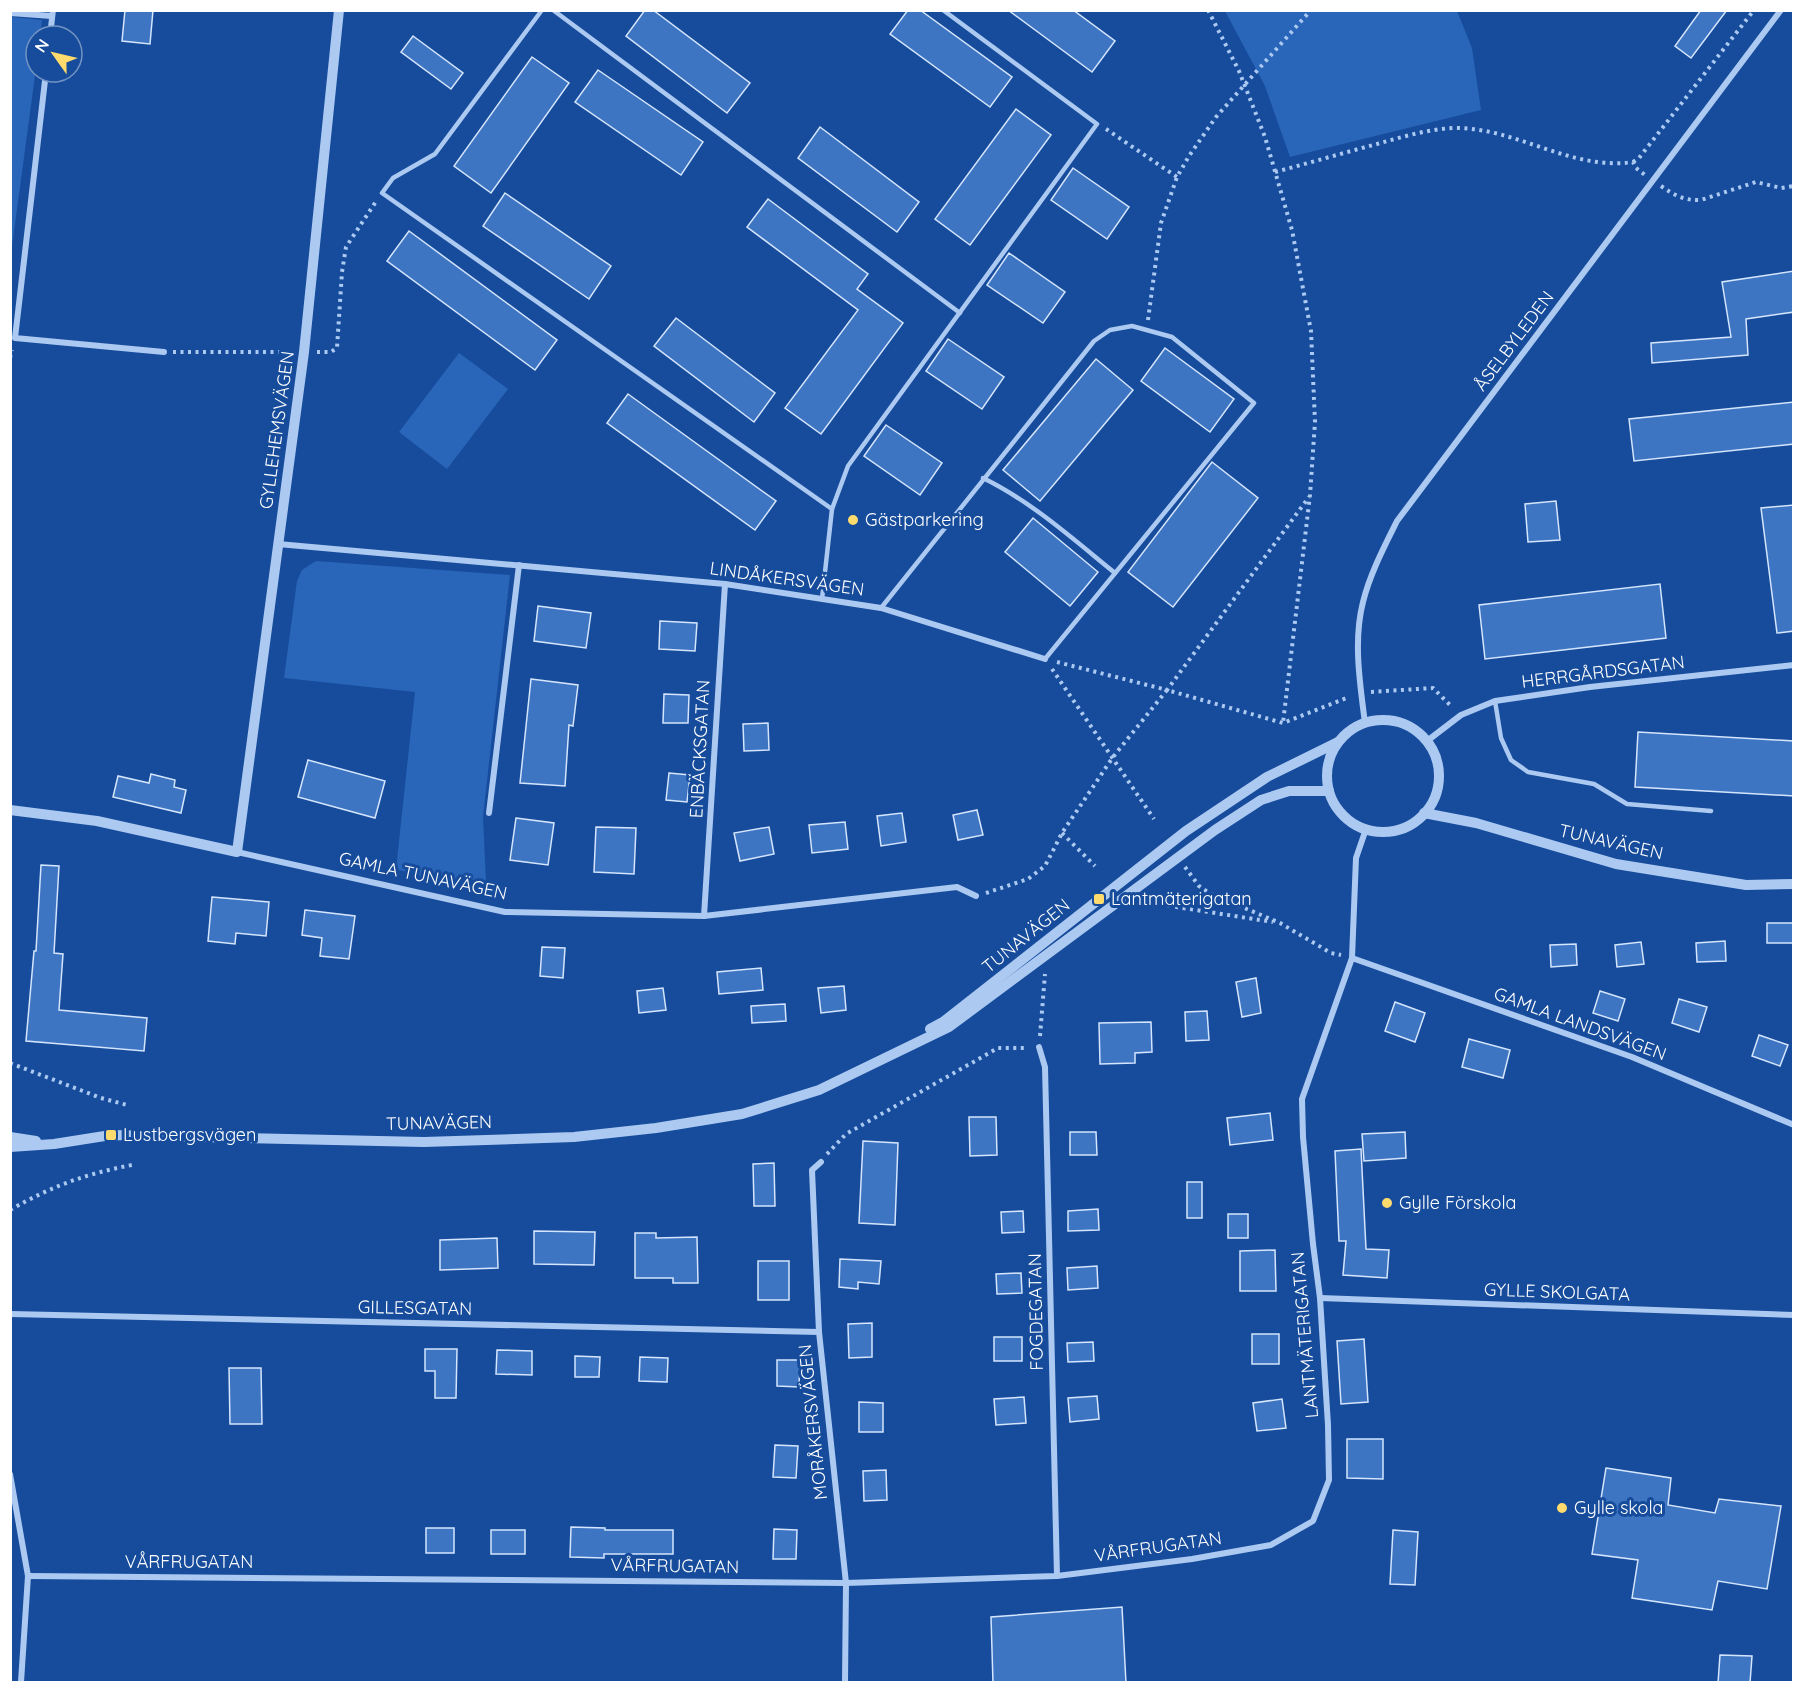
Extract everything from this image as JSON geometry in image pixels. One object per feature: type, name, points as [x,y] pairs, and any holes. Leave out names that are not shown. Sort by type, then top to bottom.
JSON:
[{"type":"street","name":"GYLLEHEMSVÄGEN","points":[[237,852],[304,352],[339,10]]},
{"type":"street","name":"ÅSELBYLEDEN","points":[[1365,723],[1359,681],[1359,628],[1362,604],[1386,542],[1397,521],[1781,10]]},
{"type":"street","points":[[10,13],[53,13]]},
{"type":"street","points":[[45,84],[15,338],[164,352]]},
{"type":"street","name":"LINDÅKERSVÄGEN","points":[[278,544],[725,584],[881,608],[1045,659]]},
{"type":"street","points":[[489,813],[519,566]]},
{"type":"street","name":"ENBÄCKSGATAN","points":[[704,916],[725,584]]},
{"type":"street","name":"HERRGÅRDSGATAN","points":[[1427,741],[1461,715],[1495,702],[1590,687],[1794,665]]},
{"type":"street","points":[[1382,720],[1398,722],[1414,729],[1427,741],[1435,754],[1438,777],[1433,800],[1412,824],[1397,830],[1382,832],[1365,829],[1349,820],[1337,807],[1329,791],[1327,773],[1330,756],[1338,742],[1350,730],[1365,723],[1382,720]]},
{"type":"street","name":"TUNAVÄGEN","points":[[819,1090],[943,1022],[1186,831],[1267,777],[1338,742]]},
{"type":"street","name":"TUNAVÄGEN","points":[[10,1148],[111,1135],[424,1142],[574,1137],[656,1128],[742,1114],[819,1090],[949,1027],[1243,810],[1261,800],[1289,790],[1329,791]]},
{"type":"street","name":"GAMLA TUNAVÄGEN","points":[[10,810],[97,821],[506,912],[704,916],[957,887],[976,896]]},
{"type":"street","name":"TUNAVÄGEN","points":[[1424,813],[1476,823],[1616,864],[1746,885],[1794,884]]},
{"type":"street","name":"LANTMÄTERIGATAN","points":[[1313,1521],[1329,1480],[1328,1425],[1320,1298],[1312,1244],[1302,1099],[1352,958],[1356,858],[1365,829]]},
{"type":"street","name":"GAMLA LANDSVÄGEN","points":[[1352,958],[1632,1056],[1794,1125]]},
{"type":"street","name":"FOGDEGATAN","points":[[1039,1047],[1045,1066],[1057,1576]]},
{"type":"street","name":"TUNAVÄGEN","points":[[10,1137],[54,1144]]},
{"type":"street","name":"MORÅKERSVÄGEN","points":[[821,1162],[812,1170],[819,1332],[846,1583],[844,1683]]},
{"type":"street","name":"GYLLE SKOLGATA","points":[[1320,1298],[1794,1315]]},
{"type":"street","name":"GILLESGATAN","points":[[10,1314],[819,1332]]},
{"type":"street","points":[[10,1474],[28,1576],[21,1683]]},
{"type":"street","name":"VÅRFRUGATAN","points":[[28,1576],[846,1583],[1057,1576],[1192,1559],[1271,1545],[1313,1521]]},
{"type":"lane","points":[[542,10],[435,154],[393,178],[381,193],[832,509]]},
{"type":"lane","points":[[553,10],[960,313]]},
{"type":"lane","points":[[822,599],[832,509],[848,466],[1097,124],[943,10]]},
{"type":"lane","points":[[881,608],[1094,341],[1110,330],[1132,326],[1172,337],[1254,403],[1045,659]]},
{"type":"lane","points":[[983,478],[1008,490],[1037,510],[1115,573]]},
{"type":"lane","points":[[1495,702],[1501,738],[1511,760],[1527,772],[1594,784],[1627,804],[1711,811]]},
{"type":"path","points":[[1208,10],[1239,72],[1264,137],[1292,230],[1311,331],[1315,422],[1310,495],[1283,723]]},
{"type":"path","points":[[1147,330],[1161,223],[1178,177],[1189,156],[1216,117],[1311,10]]},
{"type":"path","points":[[1275,172],[1416,134],[1454,128],[1506,135],[1585,160],[1609,163],[1633,162],[1639,158],[1754,10]]},
{"type":"path","points":[[1097,124],[1178,177]]},
{"type":"path","points":[[1633,162],[1636,168],[1673,194],[1693,200],[1701,200],[1756,182],[1765,182],[1781,188],[1794,186]]},
{"type":"path","points":[[164,352],[331,352],[337,348],[346,247],[381,193]]},
{"type":"path","points":[[976,896],[1028,879],[1045,866],[1062,833],[1113,757],[1167,690],[1310,495]]},
{"type":"path","points":[[1045,659],[1283,723],[1361,693],[1432,688],[1461,715]]},
{"type":"path","points":[[1045,659],[1154,819]]},
{"type":"path","points":[[1062,833],[1095,866]]},
{"type":"path","points":[[1182,862],[1199,886],[1209,893],[1280,923],[1331,952],[1352,958]]},
{"type":"path","points":[[1135,905],[1157,904],[1280,923]]},
{"type":"path","points":[[821,1162],[846,1134],[998,1048],[1039,1047],[1045,967]]},
{"type":"path","points":[[10,1064],[101,1098],[127,1105]]},
{"type":"path","points":[[10,1210],[64,1183],[94,1172],[132,1165]]},
{"type":"shaded area","points":[[1225,11],[1457,11],[1472,48],[1481,110],[1290,157],[1265,86]]},
{"type":"shaded area","points":[[11,17],[42,20],[42,24],[24,24],[24,84],[34,84],[11,254]]},
{"type":"shaded area","points":[[459,353],[508,389],[447,469],[399,432]]},
{"type":"shaded area","points":[[316,561],[510,575],[483,817],[486,882],[465,879],[454,886],[396,869],[415,692],[284,678],[297,581],[302,570]]},
{"type":"building","points":[[125,10],[153,10],[150,44],[122,41]]},
{"type":"building","points":[[645,10],[653,10],[750,83],[727,113],[626,36]]},
{"type":"building","points":[[908,10],[920,10],[1012,77],[990,107],[890,34]]},
{"type":"building","points":[[1008,10],[1073,10],[1115,41],[1092,72]]},
{"type":"building","points":[[1701,10],[1727,10],[1691,58],[1675,46]]},
{"type":"building","points":[[413,36],[463,73],[451,89],[401,52]]},
{"type":"building","points":[[532,57],[569,83],[491,193],[454,166]]},
{"type":"building","points":[[598,70],[703,142],[681,175],[575,102]]},
{"type":"building","points":[[1016,109],[1051,135],[970,245],[935,219]]},
{"type":"building","points":[[820,127],[919,202],[897,232],[798,158]]},
{"type":"building","points":[[1073,168],[1129,207],[1107,239],[1051,200]]},
{"type":"building","points":[[505,193],[611,266],[589,299],[483,226]]},
{"type":"building","points":[[768,199],[868,274],[857,289],[903,323],[821,434],[785,408],[858,310],[747,227]]},
{"type":"building","points":[[409,231],[557,340],[535,370],[387,261]]},
{"type":"building","points":[[1009,253],[1065,292],[1043,323],[987,285]]},
{"type":"building","points":[[1794,271],[1794,312],[1746,319],[1748,355],[1652,363],[1651,343],[1731,337],[1722,282]]},
{"type":"building","points":[[676,318],[775,393],[754,422],[654,346]]},
{"type":"building","points":[[948,339],[1004,377],[982,409],[926,371]]},
{"type":"building","points":[[1165,348],[1234,399],[1210,432],[1141,381]]},
{"type":"building","points":[[1096,359],[1133,390],[1040,501],[1003,470]]},
{"type":"building","points":[[628,394],[776,501],[755,530],[607,423]]},
{"type":"building","points":[[1794,402],[1794,444],[1634,461],[1629,419]]},
{"type":"building","points":[[886,425],[942,463],[920,495],[864,456]]},
{"type":"building","points":[[1212,462],[1258,498],[1173,607],[1128,572]]},
{"type":"building","points":[[1556,501],[1560,540],[1528,542],[1525,504]]},
{"type":"building","points":[[1794,505],[1794,631],[1777,633],[1761,508]]},
{"type":"building","points":[[1033,518],[1098,572],[1070,606],[1005,552]]},
{"type":"building","points":[[1660,584],[1666,638],[1485,659],[1479,605]]},
{"type":"building","points":[[538,606],[591,613],[586,648],[534,641]]},
{"type":"building","points":[[660,621],[697,623],[695,651],[659,649]]},
{"type":"building","points":[[531,679],[578,685],[573,726],[569,725],[565,786],[520,783]]},
{"type":"building","points":[[664,694],[689,695],[688,723],[663,723]]},
{"type":"building","points":[[768,723],[769,750],[744,751],[743,724]]},
{"type":"building","points":[[1638,732],[1794,741],[1794,796],[1635,787]]},
{"type":"building","points":[[308,760],[385,781],[375,818],[298,797]]},
{"type":"building","points":[[669,773],[690,775],[687,802],[666,800]]},
{"type":"building","points":[[151,774],[175,780],[174,787],[186,790],[181,813],[113,797],[118,776],[149,783]]},
{"type":"building","points":[[977,810],[983,835],[958,840],[953,815]]},
{"type":"building","points":[[902,813],[906,842],[881,846],[877,816]]},
{"type":"building","points":[[516,818],[554,823],[548,865],[510,860]]},
{"type":"building","points":[[845,822],[848,849],[812,853],[809,825]]},
{"type":"building","points":[[596,827],[636,828],[634,874],[594,872]]},
{"type":"building","points":[[769,827],[774,854],[740,861],[734,833]]},
{"type":"building","points":[[41,865],[59,866],[54,953],[63,954],[59,1010],[147,1018],[144,1051],[26,1041],[34,951],[36,951]]},
{"type":"building","points":[[212,897],[269,902],[266,936],[236,933],[235,944],[208,941]]},
{"type":"building","points":[[305,910],[355,916],[349,959],[320,956],[322,938],[302,935]]},
{"type":"building","points":[[1767,923],[1794,923],[1794,943],[1767,943]]},
{"type":"building","points":[[1725,941],[1726,961],[1697,962],[1696,943]]},
{"type":"building","points":[[1641,942],[1644,964],[1617,967],[1615,945]]},
{"type":"building","points":[[1576,944],[1577,965],[1551,967],[1550,945]]},
{"type":"building","points":[[542,947],[565,948],[563,978],[540,976]]},
{"type":"building","points":[[761,968],[763,990],[719,994],[717,972]]},
{"type":"building","points":[[1256,978],[1261,1013],[1242,1017],[1236,982]]},
{"type":"building","points":[[844,986],[846,1010],[821,1013],[818,988]]},
{"type":"building","points":[[663,988],[666,1010],[639,1013],[637,991]]},
{"type":"building","points":[[1600,991],[1625,999],[1618,1021],[1593,1013]]},
{"type":"building","points":[[1679,999],[1707,1007],[1699,1032],[1672,1023]]},
{"type":"building","points":[[1395,1002],[1425,1013],[1415,1042],[1385,1031]]},
{"type":"building","points":[[785,1004],[786,1021],[752,1023],[751,1006]]},
{"type":"building","points":[[1207,1011],[1209,1040],[1186,1041],[1185,1012]]},
{"type":"building","points":[[1151,1022],[1152,1052],[1135,1053],[1135,1063],[1100,1064],[1099,1023]]},
{"type":"building","points":[[1759,1035],[1788,1045],[1780,1066],[1752,1056]]},
{"type":"building","points":[[1469,1039],[1510,1050],[1503,1078],[1462,1067]]},
{"type":"building","points":[[1270,1113],[1273,1140],[1230,1145],[1227,1118]]},
{"type":"building","points":[[969,1117],[996,1117],[997,1155],[970,1156]]},
{"type":"building","points":[[1070,1132],[1096,1132],[1097,1155],[1070,1155]]},
{"type":"building","points":[[1405,1132],[1406,1158],[1364,1161],[1362,1134]]},
{"type":"building","points":[[863,1141],[898,1143],[895,1225],[859,1223]]},
{"type":"building","points":[[1361,1149],[1366,1249],[1389,1250],[1387,1278],[1343,1275],[1346,1241],[1339,1241],[1335,1151]]},
{"type":"building","points":[[774,1163],[775,1206],[754,1206],[753,1164]]},
{"type":"building","points":[[1187,1182],[1202,1182],[1202,1218],[1187,1218]]},
{"type":"building","points":[[1098,1209],[1099,1230],[1068,1231],[1068,1211]]},
{"type":"building","points":[[1023,1211],[1024,1232],[1002,1233],[1001,1212]]},
{"type":"building","points":[[1228,1214],[1248,1214],[1248,1238],[1228,1238]]},
{"type":"building","points":[[534,1231],[595,1232],[594,1265],[534,1264]]},
{"type":"building","points":[[635,1233],[656,1233],[656,1238],[697,1237],[698,1283],[673,1283],[673,1278],[635,1278]]},
{"type":"building","points":[[497,1238],[498,1268],[440,1270],[440,1240]]},
{"type":"building","points":[[1275,1250],[1276,1291],[1240,1291],[1240,1251]]},
{"type":"building","points":[[840,1259],[881,1261],[879,1284],[858,1282],[858,1289],[839,1287]]},
{"type":"building","points":[[758,1261],[789,1261],[789,1300],[758,1300]]},
{"type":"building","points":[[1097,1266],[1098,1288],[1068,1290],[1067,1268]]},
{"type":"building","points":[[1021,1273],[1022,1293],[997,1294],[996,1274]]},
{"type":"building","points":[[872,1323],[872,1357],[849,1358],[848,1324]]},
{"type":"building","points":[[1252,1334],[1279,1334],[1279,1364],[1252,1364]]},
{"type":"building","points":[[994,1337],[1022,1337],[1022,1361],[994,1361]]},
{"type":"building","points":[[1364,1339],[1368,1402],[1341,1404],[1337,1341]]},
{"type":"building","points":[[1093,1342],[1094,1361],[1068,1362],[1067,1343]]},
{"type":"building","points":[[425,1349],[457,1349],[456,1398],[435,1398],[435,1371],[425,1371]]},
{"type":"building","points":[[497,1350],[532,1351],[532,1375],[496,1374]]},
{"type":"building","points":[[575,1356],[600,1357],[599,1377],[575,1377]]},
{"type":"building","points":[[640,1357],[668,1358],[667,1382],[639,1381]]},
{"type":"building","points":[[777,1360],[800,1360],[799,1387],[777,1386]]},
{"type":"building","points":[[229,1368],[261,1368],[262,1424],[230,1424]]},
{"type":"building","points":[[1097,1396],[1099,1419],[1070,1422],[1068,1398]]},
{"type":"building","points":[[1024,1397],[1026,1423],[996,1425],[994,1399]]},
{"type":"building","points":[[1282,1399],[1286,1428],[1257,1431],[1253,1403]]},
{"type":"building","points":[[859,1402],[883,1403],[883,1432],[859,1432]]},
{"type":"building","points":[[1347,1439],[1383,1439],[1383,1479],[1347,1478]]},
{"type":"building","points":[[775,1445],[798,1446],[796,1478],[773,1477]]},
{"type":"building","points":[[1606,1468],[1671,1478],[1668,1505],[1715,1513],[1719,1499],[1781,1506],[1767,1589],[1718,1581],[1712,1610],[1632,1598],[1638,1560],[1592,1554]]},
{"type":"building","points":[[886,1470],[887,1500],[864,1501],[863,1471]]},
{"type":"building","points":[[571,1527],[605,1528],[605,1530],[673,1530],[673,1554],[604,1554],[604,1558],[570,1557]]},
{"type":"building","points":[[426,1528],[454,1528],[454,1553],[426,1553]]},
{"type":"building","points":[[774,1529],[797,1530],[796,1559],[773,1559]]},
{"type":"building","points":[[491,1530],[525,1530],[525,1554],[491,1554]]},
{"type":"building","points":[[1393,1530],[1418,1532],[1415,1585],[1390,1584]]},
{"type":"building","points":[[1122,1607],[1126,1683],[993,1683],[991,1617]]},
{"type":"building","points":[[1720,1655],[1752,1656],[1750,1683],[1718,1683]]},
{"type":"place","name":"Gästparkering","points":[[853,520]]},
{"type":"place","name":"Lantmäterigatan","points":[[1099,899]]},
{"type":"place","name":"Lustbergsvägen","points":[[111,1135]]},
{"type":"place","name":"Gylle Förskola","points":[[1387,1203]]},
{"type":"place","name":"Gylle skola","points":[[1562,1508]]}]
